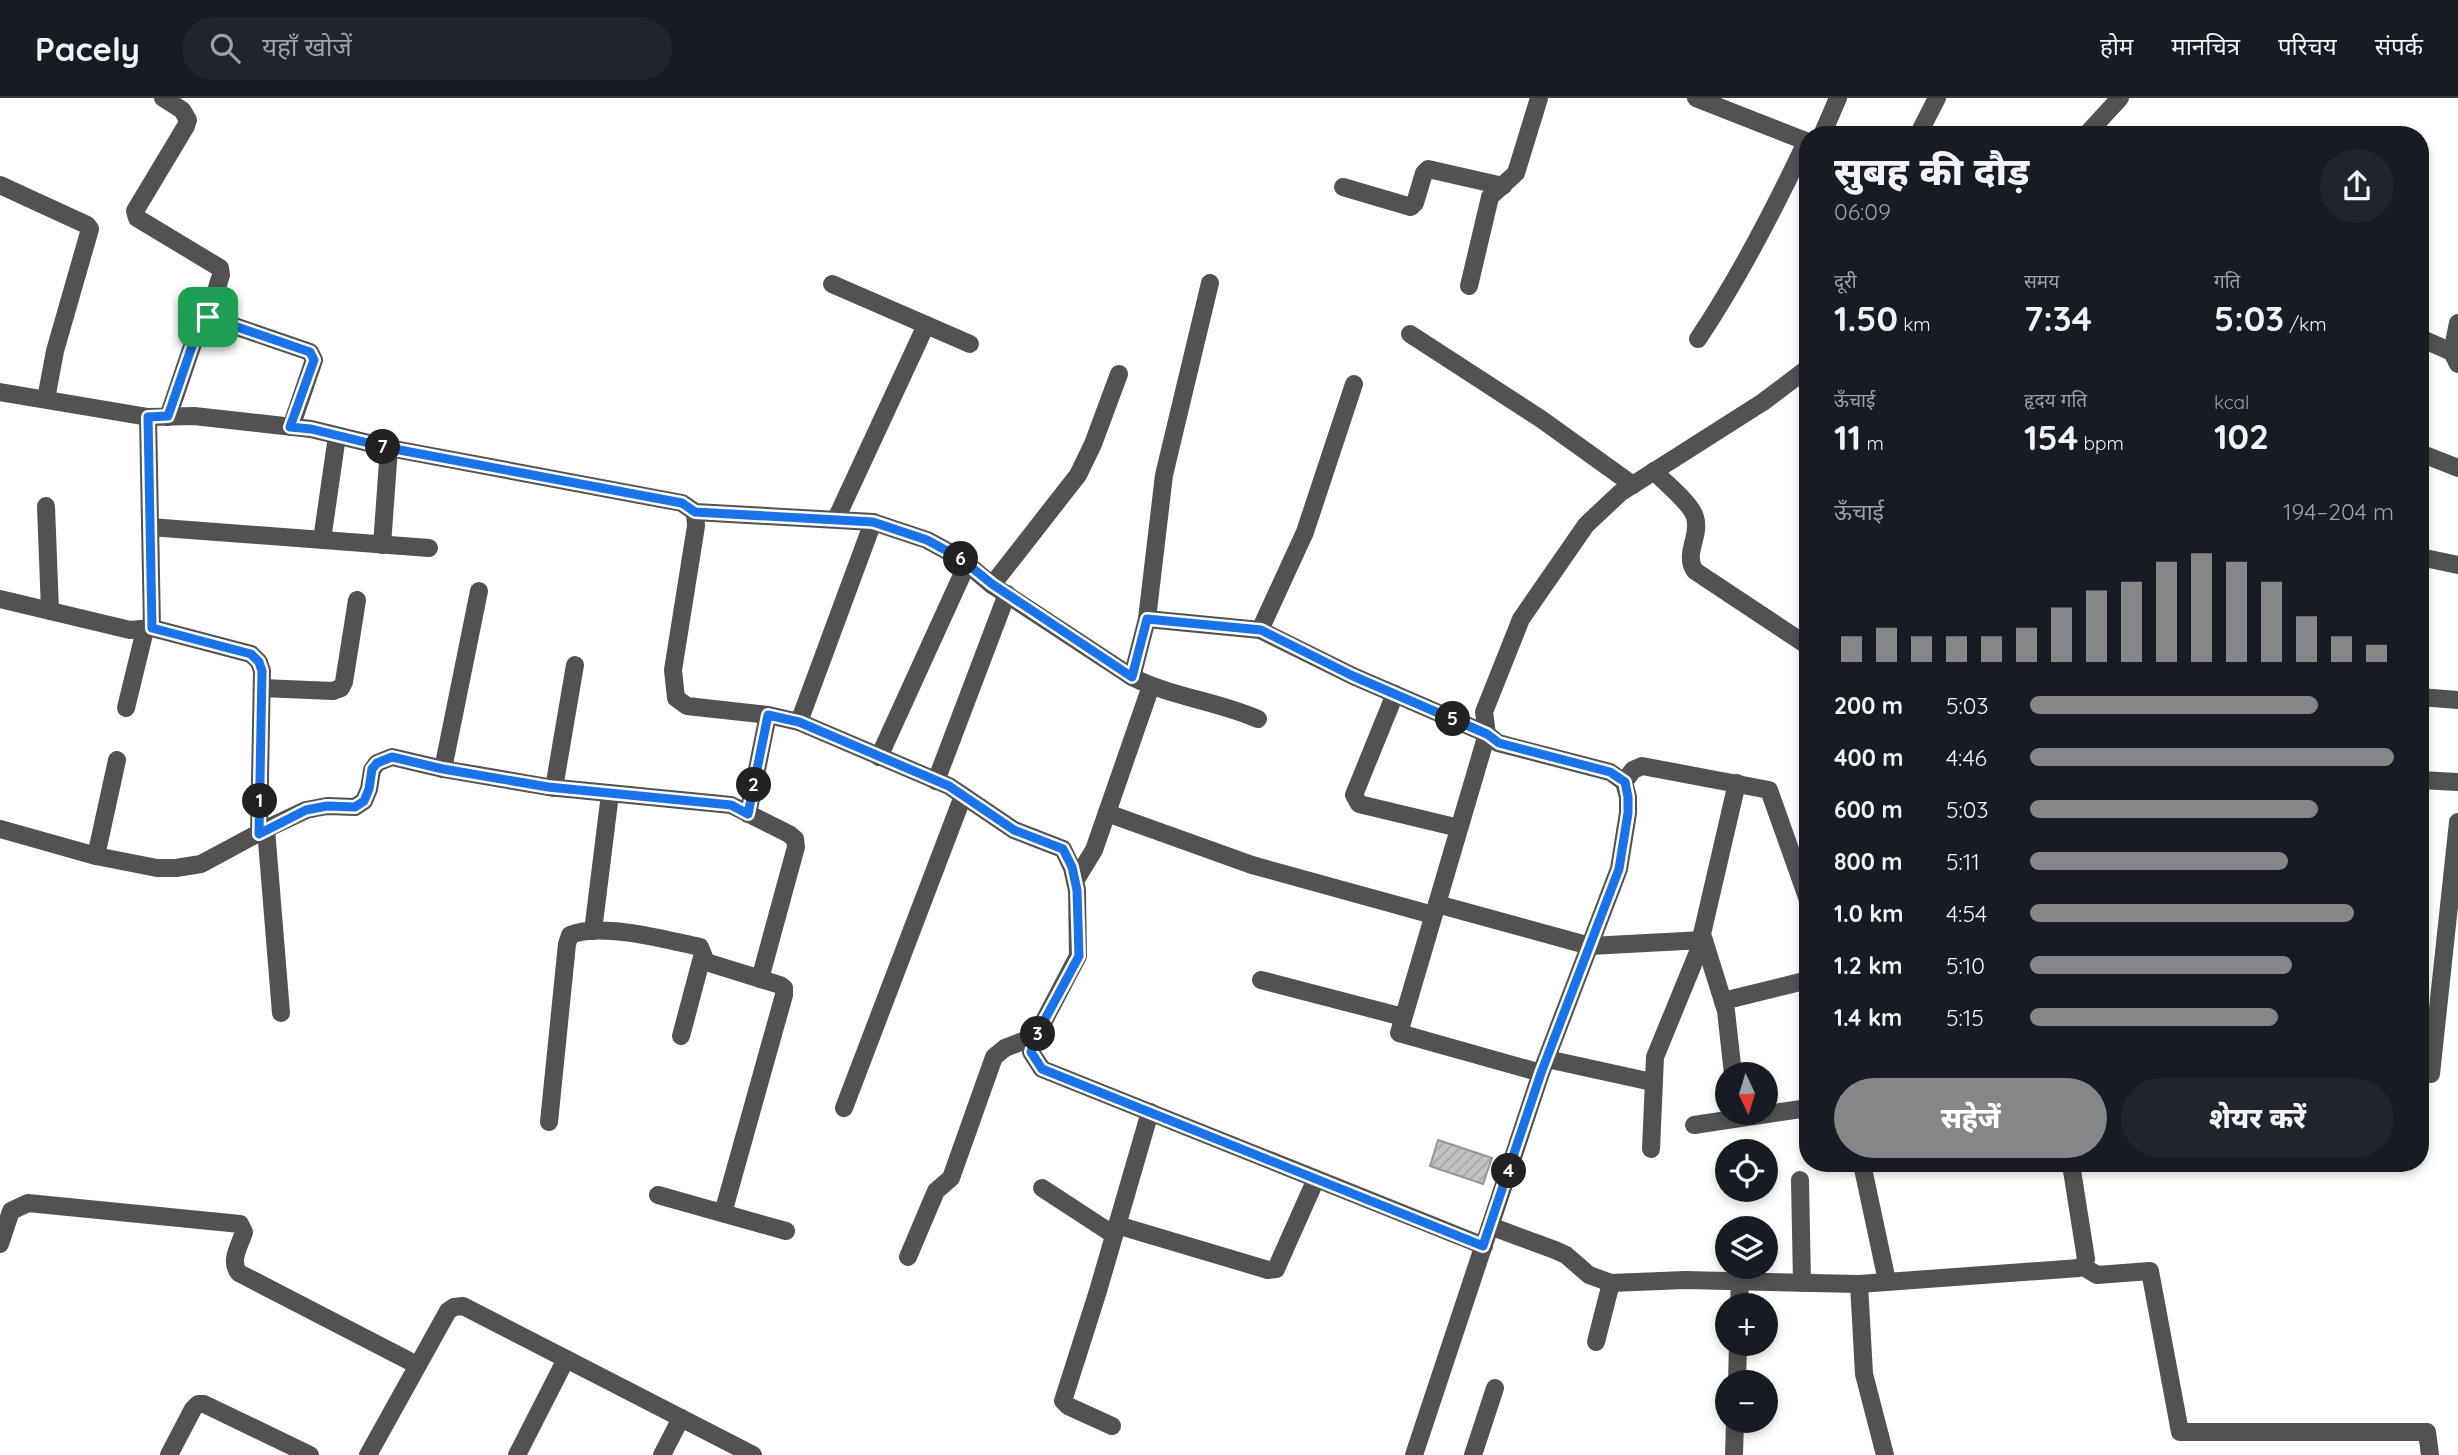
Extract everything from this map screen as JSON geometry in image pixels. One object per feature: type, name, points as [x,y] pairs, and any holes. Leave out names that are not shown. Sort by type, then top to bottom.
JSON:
[{"type":"street","points":[[163,98],[182,110],[188,120],[135,211],[137,218],[220,268],[221,275],[208,317]]},
{"type":"street","points":[[1469,286],[1490,197],[1516,173],[1539,98]]},
{"type":"street","points":[[1696,98],[1720,102],[1799,135]]},
{"type":"street","points":[[1821,126],[1838,98]]},
{"type":"street","points":[[1923,126],[1937,98]]},
{"type":"street","points":[[2094,126],[2120,98]]},
{"type":"street","points":[[1699,339],[1734,284],[1799,164]]},
{"type":"street","points":[[1343,187],[1412,207],[1424,173],[1428,169],[1503,186]]},
{"type":"street","points":[[0,185],[87,225],[90,229],[55,351],[46,399]]},
{"type":"street","points":[[1132,677],[1147,619],[1164,475],[1210,283]]},
{"type":"street","points":[[832,284],[971,344]]},
{"type":"street","points":[[168,416],[201,320],[208,317],[313,355],[314,360],[290,427]]},
{"type":"street","points":[[2429,343],[2455,358],[2458,323]]},
{"type":"street","points":[[836,519],[926,325]]},
{"type":"street","points":[[1410,334],[1541,419],[1633,485]]},
{"type":"street","points":[[936,781],[999,589],[1078,475],[1093,444],[1119,374]]},
{"type":"street","points":[[1652,1082],[1544,1066],[1399,1033],[1487,734],[1484,712],[1521,619],[1586,525],[1620,493],[1763,402],[1799,376]]},
{"type":"street","points":[[1261,630],[1305,532],[1354,384]]},
{"type":"street","points":[[0,392],[148,417],[194,416],[290,427],[682,503],[695,512],[873,522],[944,548],[999,589],[1132,677],[1151,686],[1258,719]]},
{"type":"street","points":[[126,708],[149,629],[148,417]]},
{"type":"street","points":[[322,540],[337,436]]},
{"type":"street","points":[[382,545],[389,448]]},
{"type":"street","points":[[2429,457],[2458,468]]},
{"type":"street","points":[[1654,471],[1693,511],[1697,529],[1690,556],[1695,571],[1799,640]]},
{"type":"street","points":[[47,506],[50,611]]},
{"type":"street","points":[[695,512],[696,526],[673,670],[676,698],[687,706],[768,715],[799,722],[949,786],[1014,830],[1063,849],[1072,867],[1075,881],[1079,956],[1036,1036],[1031,1052],[1042,1069],[1483,1246]]},
{"type":"street","points":[[799,722],[873,522]]},
{"type":"street","points":[[150,527],[429,548]]},
{"type":"street","points":[[2429,559],[2458,565]]},
{"type":"street","points":[[879,757],[967,564]]},
{"type":"street","points":[[443,769],[479,591]]},
{"type":"street","points":[[0,599],[130,630],[149,629],[251,654],[259,662],[262,671],[262,831],[281,1013]]},
{"type":"street","points":[[262,688],[333,691],[341,688],[357,600]]},
{"type":"street","points":[[1147,619],[1261,630],[1395,694],[1487,734],[1499,743],[1610,772],[1625,782]]},
{"type":"street","points":[[554,788],[575,666]]},
{"type":"street","points":[[1075,881],[1094,850],[1151,686]]},
{"type":"street","points":[[1395,694],[1354,795],[1355,800],[1359,804],[1459,828]]},
{"type":"street","points":[[2429,698],[2458,700]]},
{"type":"street","points":[[748,814],[768,715]]},
{"type":"street","points":[[0,829],[96,856],[158,868],[201,864],[306,810],[327,806],[355,807],[364,801],[372,769],[384,758],[392,757],[443,769],[554,788],[731,805],[795,839],[796,847],[760,979]]},
{"type":"street","points":[[96,856],[117,760]]},
{"type":"street","points":[[1420,1453],[1483,1246],[1544,1066],[1619,869],[1628,813],[1625,782],[1633,770],[1642,766],[1769,790],[1799,873]]},
{"type":"street","points":[[2429,780],[2458,782]]},
{"type":"street","points":[[1732,1062],[1723,1001],[1703,940],[1703,928],[1737,783]]},
{"type":"street","points":[[593,931],[610,794]]},
{"type":"street","points":[[844,1108],[963,796]]},
{"type":"street","points":[[1107,813],[1252,865],[1590,946],[1703,940]]},
{"type":"street","points":[[2431,1074],[2458,822]]},
{"type":"street","points":[[549,1122],[566,944],[570,935],[593,931],[643,934],[700,947],[703,951],[702,957],[681,1035]]},
{"type":"street","points":[[1651,1149],[1655,1057],[1703,940]]},
{"type":"street","points":[[702,957],[706,962],[784,988],[723,1213]]},
{"type":"street","points":[[1261,981],[1404,1017]]},
{"type":"street","points":[[1723,1001],[1799,982]]},
{"type":"street","points":[[908,1257],[936,1191],[951,1178],[994,1057],[1005,1048],[1036,1036]]},
{"type":"street","points":[[1778,1111],[1799,1109]]},
{"type":"street","points":[[1112,1426],[1068,1406],[1063,1401],[1150,1112]]},
{"type":"street","points":[[1694,1125],[1715,1121]]},
{"type":"street","points":[[1864,1172],[1887,1282]]},
{"type":"street","points":[[1490,1226],[1566,1255],[1589,1275],[1611,1283],[1685,1280],[1859,1284],[2079,1268],[2086,1259],[2072,1172]]},
{"type":"street","points":[[1042,1188],[1116,1230],[1268,1270],[1276,1269],[1316,1179]]},
{"type":"street","points":[[1800,1180],[1802,1283]]},
{"type":"street","points":[[659,1195],[786,1231]]},
{"type":"street","points":[[0,1244],[11,1211],[28,1203],[240,1224],[244,1232],[234,1261],[239,1273],[417,1365]]},
{"type":"street","points":[[2082,1266],[2098,1275],[2150,1271],[2180,1432],[2427,1432],[2430,1455]]},
{"type":"street","points":[[1740,1281],[1740,1293]]},
{"type":"street","points":[[1596,1342],[1611,1283]]},
{"type":"street","points":[[1859,1284],[1864,1374],[1885,1455]]},
{"type":"street","points":[[368,1455],[448,1311],[463,1306],[753,1455]]},
{"type":"street","points":[[517,1455],[566,1359]]},
{"type":"street","points":[[1473,1455],[1495,1388]]},
{"type":"street","points":[[169,1455],[193,1409],[198,1404],[204,1404],[310,1455]]},
{"type":"street","points":[[662,1455],[681,1418]]},
{"type":"street","points":[[1734,1455],[1735,1433]]},
{"type":"building","points":[[1438,1140],[1492,1158],[1483,1184],[1430,1166]]},
{"type":"route","points":[[208,317],[313,355],[314,360],[290,427],[682,503],[695,512],[873,522],[944,548],[992,584],[1132,677],[1147,619],[1261,630],[1353,676],[1487,734],[1499,743],[1610,772],[1625,782],[1628,813],[1619,869],[1541,1073],[1483,1246],[1042,1069],[1031,1052],[1036,1036],[1079,956],[1077,890],[1072,867],[1063,849],[1014,830],[949,786],[799,722],[768,715],[748,814],[731,805],[548,787],[443,769],[392,757],[384,758],[372,769],[364,801],[355,807],[327,806],[306,810],[259,834],[262,671],[259,662],[251,654],[152,628],[148,417],[168,416],[201,320],[208,317]]}]
